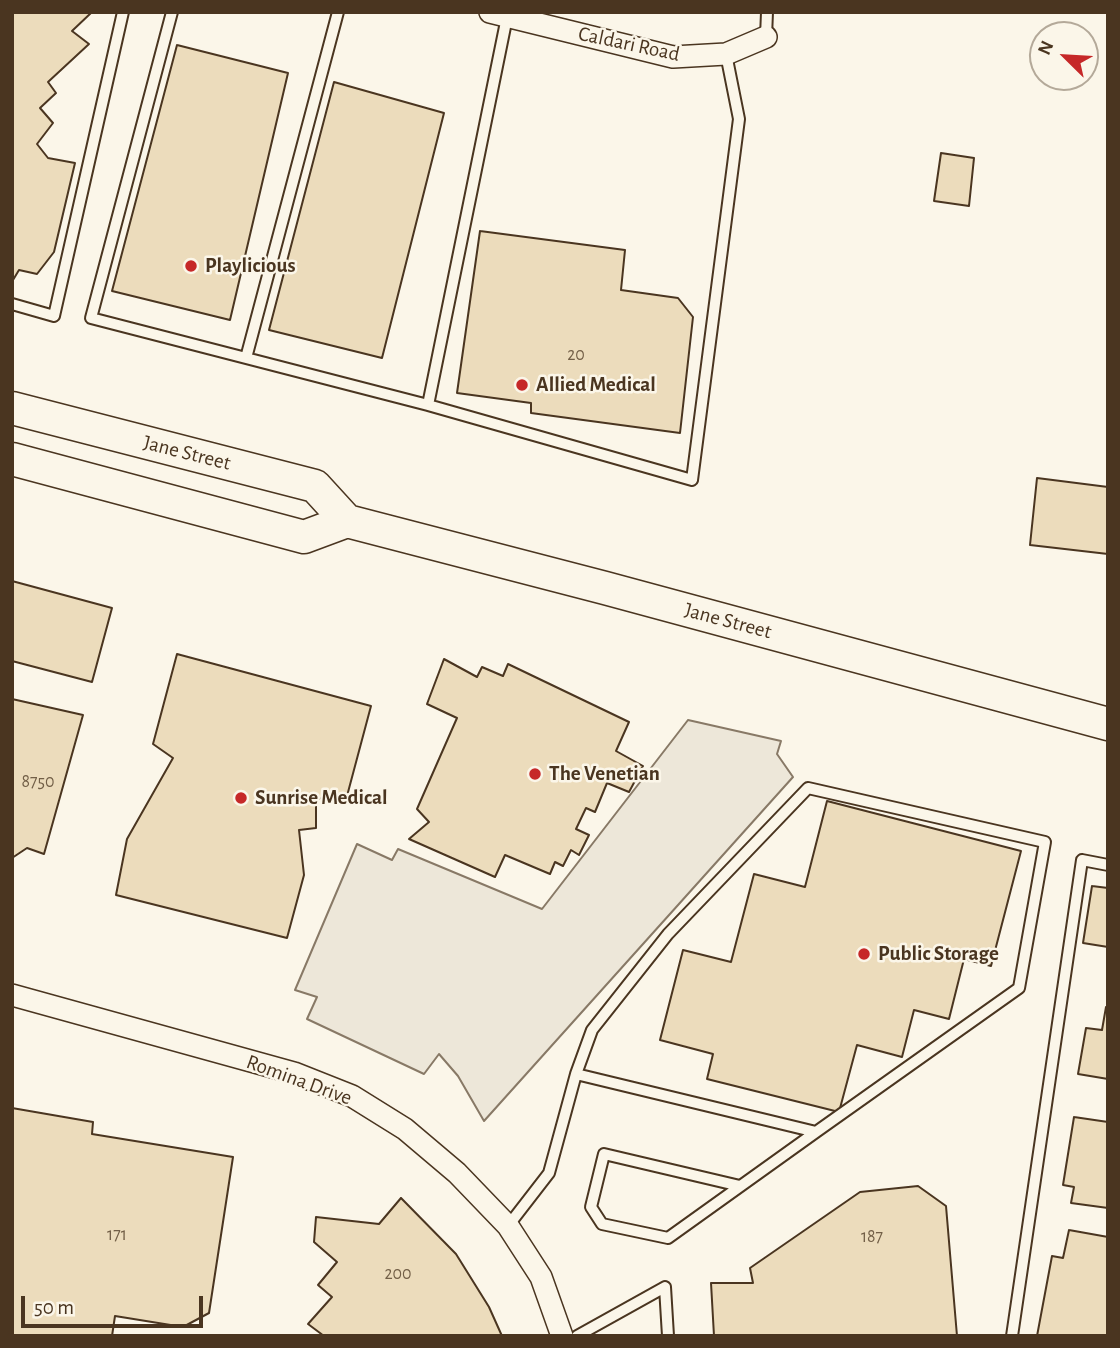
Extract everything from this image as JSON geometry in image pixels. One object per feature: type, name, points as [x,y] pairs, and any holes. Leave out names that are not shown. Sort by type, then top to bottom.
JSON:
[{"type":"main road","name":"Jane Street","points":[[12,408],[315,486],[347,521],[1108,724]]},
{"type":"main road","points":[[12,459],[304,537],[347,521]]},
{"type":"street","name":"Caldari Road","points":[[499,14],[673,57],[726,54],[766,37]]},
{"type":"street","name":"Romina Drive","points":[[12,995],[294,1073],[352,1096],[405,1129],[457,1173],[509,1226],[541,1277],[562,1336]]},
{"type":"lane","points":[[12,304],[54,316],[123,12]]},
{"type":"lane","points":[[172,12],[91,318],[428,405],[692,480],[739,119],[726,54]]},
{"type":"lane","points":[[246,358],[338,12]]},
{"type":"lane","points":[[766,12],[766,37]]},
{"type":"lane","points":[[428,405],[499,14]]},
{"type":"lane","points":[[509,1226],[549,1173],[576,1074],[592,1030],[668,934],[808,788],[1045,842],[1019,988],[668,1238],[602,1223],[591,1207],[604,1154],[740,1186]]},
{"type":"lane","points":[[1012,1336],[1082,860],[1108,865]]},
{"type":"lane","points":[[576,1074],[816,1132]]},
{"type":"lane","points":[[577,1336],[665,1287],[668,1336]]},
{"type":"shaded area","points":[[688,720],[781,741],[777,754],[793,777],[484,1121],[458,1076],[439,1054],[424,1074],[307,1019],[317,997],[295,990],[357,844],[392,860],[398,849],[542,909]]},
{"type":"building","points":[[12,12],[92,12],[72,31],[89,44],[48,82],[56,93],[40,108],[53,123],[37,144],[48,158],[75,163],[54,252],[37,274],[19,270],[13,280]]},
{"type":"building","points":[[177,45],[288,73],[230,320],[112,291]]},
{"type":"building","points":[[334,82],[444,113],[382,358],[269,330]]},
{"type":"building","points":[[941,153],[974,158],[969,206],[934,201]]},
{"type":"building","points":[[480,231],[625,250],[621,290],[678,298],[693,317],[680,433],[531,413],[531,403],[457,393]]},
{"type":"building","points":[[1037,478],[1108,487],[1108,554],[1030,545]]},
{"type":"building","points":[[12,581],[112,608],[92,682],[12,661]]},
{"type":"building","name":"Sunrise Medical","points":[[177,654],[371,706],[347,796],[316,799],[316,828],[299,830],[304,875],[287,938],[116,895],[127,839],[173,758],[153,744]]},
{"type":"building","name":"The Venetian","points":[[444,659],[477,677],[482,667],[503,676],[508,664],[629,722],[616,751],[643,766],[629,792],[607,783],[595,812],[586,808],[576,829],[589,835],[579,855],[571,850],[563,866],[555,862],[550,874],[505,855],[495,877],[409,839],[429,822],[417,809],[457,718],[427,704]]},
{"type":"building","points":[[12,699],[83,715],[44,854],[27,848],[12,858]]},
{"type":"building","name":"Public Storage","points":[[827,801],[1021,851],[991,966],[964,959],[949,1019],[914,1010],[902,1057],[857,1045],[839,1112],[707,1079],[713,1054],[660,1040],[683,950],[731,962],[754,874],[805,887]]},
{"type":"building","points":[[1092,886],[1108,888],[1108,947],[1083,943]]},
{"type":"building","points":[[1106,1007],[1108,1079],[1078,1074],[1086,1028],[1102,1030]]},
{"type":"building","points":[[12,1108],[93,1122],[92,1134],[233,1157],[209,1313],[183,1327],[115,1316],[112,1336],[12,1336]]},
{"type":"building","points":[[1074,1117],[1108,1122],[1108,1208],[1071,1203],[1074,1187],[1063,1185]]},
{"type":"building","points":[[918,1186],[946,1206],[957,1336],[714,1336],[711,1283],[753,1283],[750,1268],[860,1192]]},
{"type":"building","points":[[401,1198],[456,1254],[489,1307],[502,1336],[324,1336],[308,1324],[332,1297],[318,1285],[337,1262],[314,1242],[316,1217],[379,1224]]},
{"type":"building","points":[[1069,1230],[1108,1237],[1108,1336],[1037,1336],[1052,1256],[1063,1258]]},
{"type":"place","name":"Playlicious","points":[[191,266]]},
{"type":"place","name":"Allied Medical","points":[[522,385]]},
{"type":"place","name":"The Venetian","points":[[535,774]]},
{"type":"place","name":"Sunrise Medical","points":[[241,798]]},
{"type":"place","name":"Public Storage","points":[[864,954]]}]
